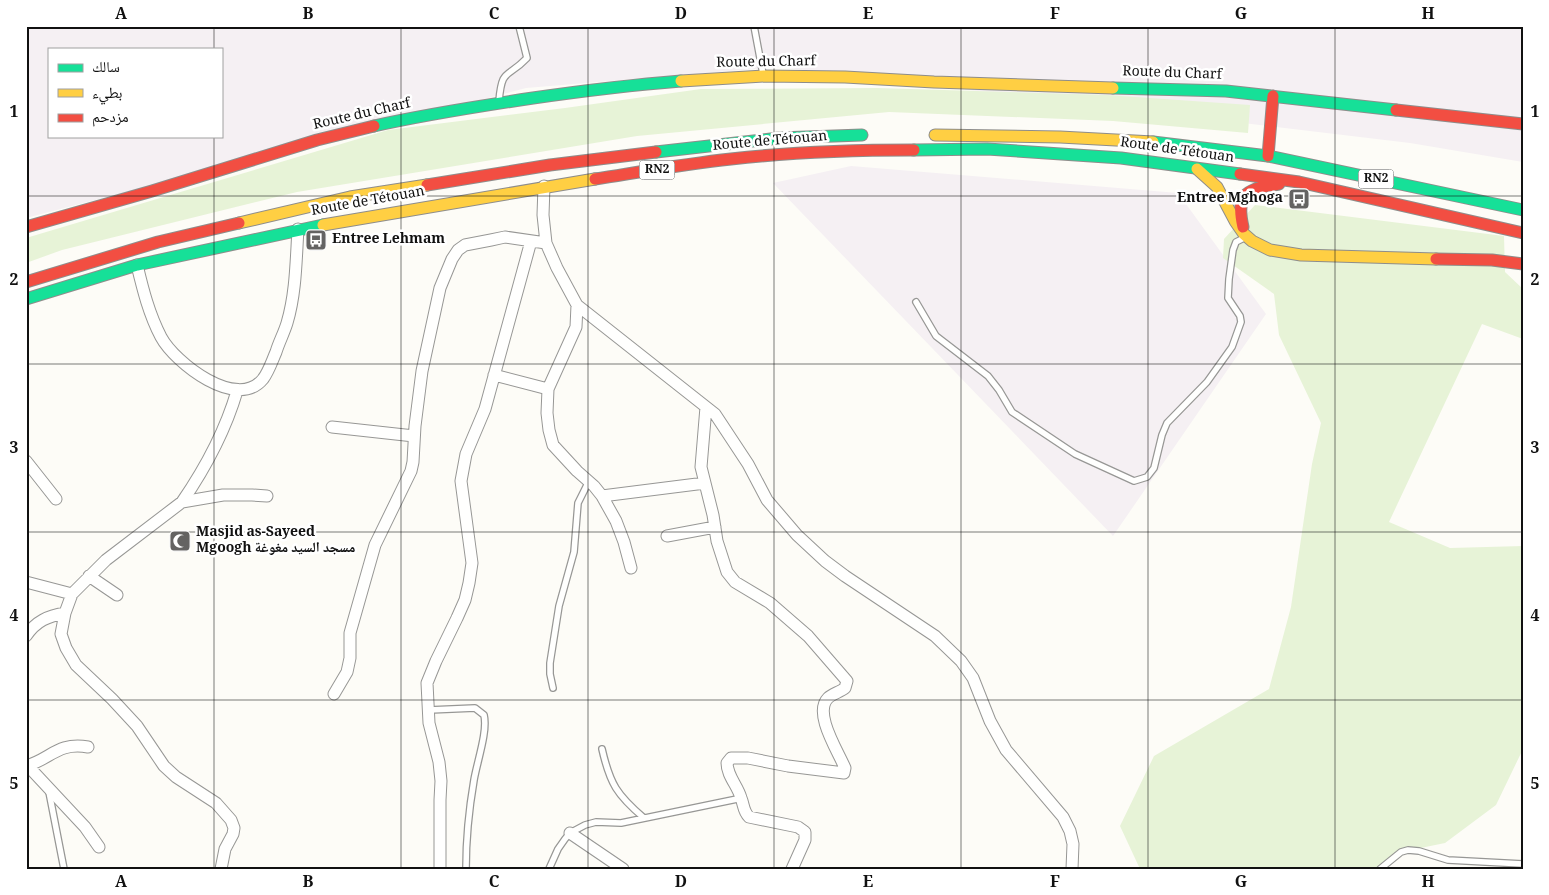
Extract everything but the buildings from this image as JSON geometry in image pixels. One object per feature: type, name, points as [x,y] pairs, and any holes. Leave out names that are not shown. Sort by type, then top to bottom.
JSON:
[{"type":"main road","name":"Route du Charf","points":[[26,227],[317,140],[401,120],[499,103],[627,85],[764,76],[845,76],[934,82],[1145,88],[1273,96],[1523,124]]},
{"type":"main road","points":[[1268,156],[1273,96]]},
{"type":"main road","name":"Route de Tétouan","points":[[921,135],[1018,134],[1110,139],[1234,150],[1523,210]]},
{"type":"main road","name":"Route de Tétouan","points":[[26,282],[158,242],[350,197],[550,165],[724,142],[872,135]]},
{"type":"main road","name":"Route de Tétouan","points":[[26,299],[137,265],[298,229],[544,186],[730,160],[794,153],[848,150],[987,149],[1121,158],[1299,182],[1523,233]]},
{"type":"main road","points":[[1197,169],[1220,190],[1236,224],[1246,237],[1274,252],[1290,255],[1492,260],[1523,264]]},
{"type":"main road","points":[[1246,237],[1239,212],[1242,200],[1246,194],[1256,187],[1299,182]]},
{"type":"street","points":[[544,186],[546,243],[577,305],[715,414],[735,442],[767,500],[797,535],[845,576],[935,636],[961,661],[973,678],[990,721],[1006,750],[1063,817],[1070,831],[1072,869]]},
{"type":"street","points":[[137,265],[145,299],[162,338],[178,357],[194,370],[223,387],[237,391],[249,390],[263,380],[287,323],[294,285],[298,229]]},
{"type":"street","points":[[334,694],[347,672],[350,658],[350,633],[375,545],[414,462],[414,436],[422,371],[440,288],[452,259],[458,250],[465,245],[505,237],[546,243]]},
{"type":"street","points":[[440,869],[439,818],[441,781],[439,762],[429,723],[427,683],[465,600],[469,583],[472,563],[461,481],[466,454],[485,409],[531,241]]},
{"type":"street","points":[[577,305],[576,327],[548,389],[547,413],[549,430],[553,445],[602,496],[616,521],[631,568]]},
{"type":"street","points":[[494,375],[548,389]]},
{"type":"street","points":[[221,869],[225,849],[233,834],[234,828],[231,820],[216,802],[176,777],[164,766],[137,726],[76,665],[66,648],[62,634],[65,613],[72,594],[106,560],[182,502],[219,440],[230,417],[237,391]]},
{"type":"street","points":[[706,407],[702,467],[717,542],[727,572],[734,582],[770,604],[808,636],[847,680],[845,688],[829,697],[823,705],[822,718],[845,768],[844,773],[788,766],[748,758],[729,759],[727,767],[742,798],[745,812],[749,817],[798,827],[805,832],[805,840],[792,869]]},
{"type":"street","points":[[332,427],[414,436]]},
{"type":"street","points":[[26,461],[56,499]]},
{"type":"street","points":[[602,496],[705,483]]},
{"type":"street","points":[[182,502],[223,496],[252,494],[267,496]]},
{"type":"street","points":[[667,536],[715,527]]},
{"type":"street","points":[[89,576],[117,595]]},
{"type":"street","points":[[26,582],[72,594]]},
{"type":"street","points":[[26,636],[36,624],[49,616],[65,613]]},
{"type":"street","points":[[88,747],[71,746],[57,750],[29,771],[85,827],[99,847]]},
{"type":"street","points":[[570,833],[624,869]]},
{"type":"lane","points":[[499,103],[503,78],[527,58],[519,26]]},
{"type":"lane","points":[[754,26],[764,76]]},
{"type":"lane","points":[[916,302],[936,336],[988,376],[1012,412],[1075,454],[1134,481],[1147,477],[1154,468],[1167,423],[1207,382],[1232,347],[1241,322],[1240,316],[1228,298],[1229,279],[1236,242],[1246,237]]},
{"type":"lane","points":[[553,688],[550,663],[559,606],[574,552],[578,503],[589,481]]},
{"type":"lane","points":[[429,710],[475,708],[484,715],[486,729],[481,745],[469,810],[466,869]]},
{"type":"lane","points":[[602,749],[611,781],[621,797],[644,818]]},
{"type":"lane","points":[[48,788],[64,869]]},
{"type":"lane","points":[[549,869],[558,849],[570,833],[596,822],[621,823],[742,798]]},
{"type":"lane","points":[[1380,869],[1401,852],[1408,850],[1419,851],[1448,860],[1523,864]]},
{"type":"lane","points":[[1386,863],[1392,869]]},
{"type":"shaded area","points":[[26,26],[1520,26],[1523,43],[1523,162],[1410,143],[779,67],[526,88],[26,218]]},
{"type":"shaded area","points":[[851,166],[1178,193],[1266,314],[1113,536],[773,183]]},
{"type":"green space","points":[[877,88],[1107,95],[1250,105],[1248,133],[1113,121],[889,112],[637,136],[297,192],[62,250],[26,263],[26,238],[388,130],[701,89]]},
{"type":"green space","points":[[1255,205],[1504,236],[1505,272],[1523,289],[1523,339],[1482,324],[1389,522],[1450,548],[1523,546],[1523,749],[1496,805],[1445,843],[1401,852],[1377,869],[1140,869],[1120,826],[1154,756],[1269,689],[1291,607],[1312,464],[1321,423],[1279,335],[1274,294],[1223,258],[1224,239]]},
{"type":"traffic: fast","points":[[374,126],[533,98],[681,81]]},
{"type":"traffic: fast","points":[[1113,88],[1226,91],[1396,110]]},
{"type":"traffic: fast","points":[[656,152],[779,138],[862,135]]},
{"type":"traffic: fast","points":[[1153,142],[1268,156],[1523,210]]},
{"type":"traffic: fast","points":[[914,150],[987,149],[1121,158],[1240,174]]},
{"type":"traffic: fast","points":[[26,299],[137,265],[323,225]]},
{"type":"traffic: slow","points":[[681,81],[764,76],[845,77],[1113,88]]},
{"type":"traffic: slow","points":[[935,135],[1060,137],[1153,142]]},
{"type":"traffic: slow","points":[[1197,169],[1217,187],[1244,234],[1252,241],[1270,250],[1301,255],[1436,259]]},
{"type":"traffic: slow","points":[[323,225],[595,179]]},
{"type":"traffic: slow","points":[[239,223],[350,197],[427,185]]},
{"type":"traffic: jam","points":[[1268,156],[1273,96]]},
{"type":"traffic: jam","points":[[1396,110],[1523,124]]},
{"type":"traffic: jam","points":[[26,227],[152,191],[317,140],[374,126]]},
{"type":"traffic: jam","points":[[595,179],[697,163],[754,157],[822,152],[914,150]]},
{"type":"traffic: jam","points":[[427,185],[550,165],[656,152]]},
{"type":"traffic: jam","points":[[1240,174],[1299,182],[1523,233]]},
{"type":"traffic: jam","points":[[1243,227],[1241,206],[1246,194],[1259,188],[1279,184]]},
{"type":"traffic: jam","points":[[26,282],[158,242],[239,223]]},
{"type":"traffic: jam","points":[[1436,259],[1492,260],[1523,264]]},
{"type":"place","name":"Entree Mghoga","points":[[1299,199]]},
{"type":"place","name":"Entree Lehmam","points":[[316,240]]},
{"type":"place","name":"Masjid as-Sayeed Mgoogh مسجد السيد مغوغة","points":[[180,541]]}]
